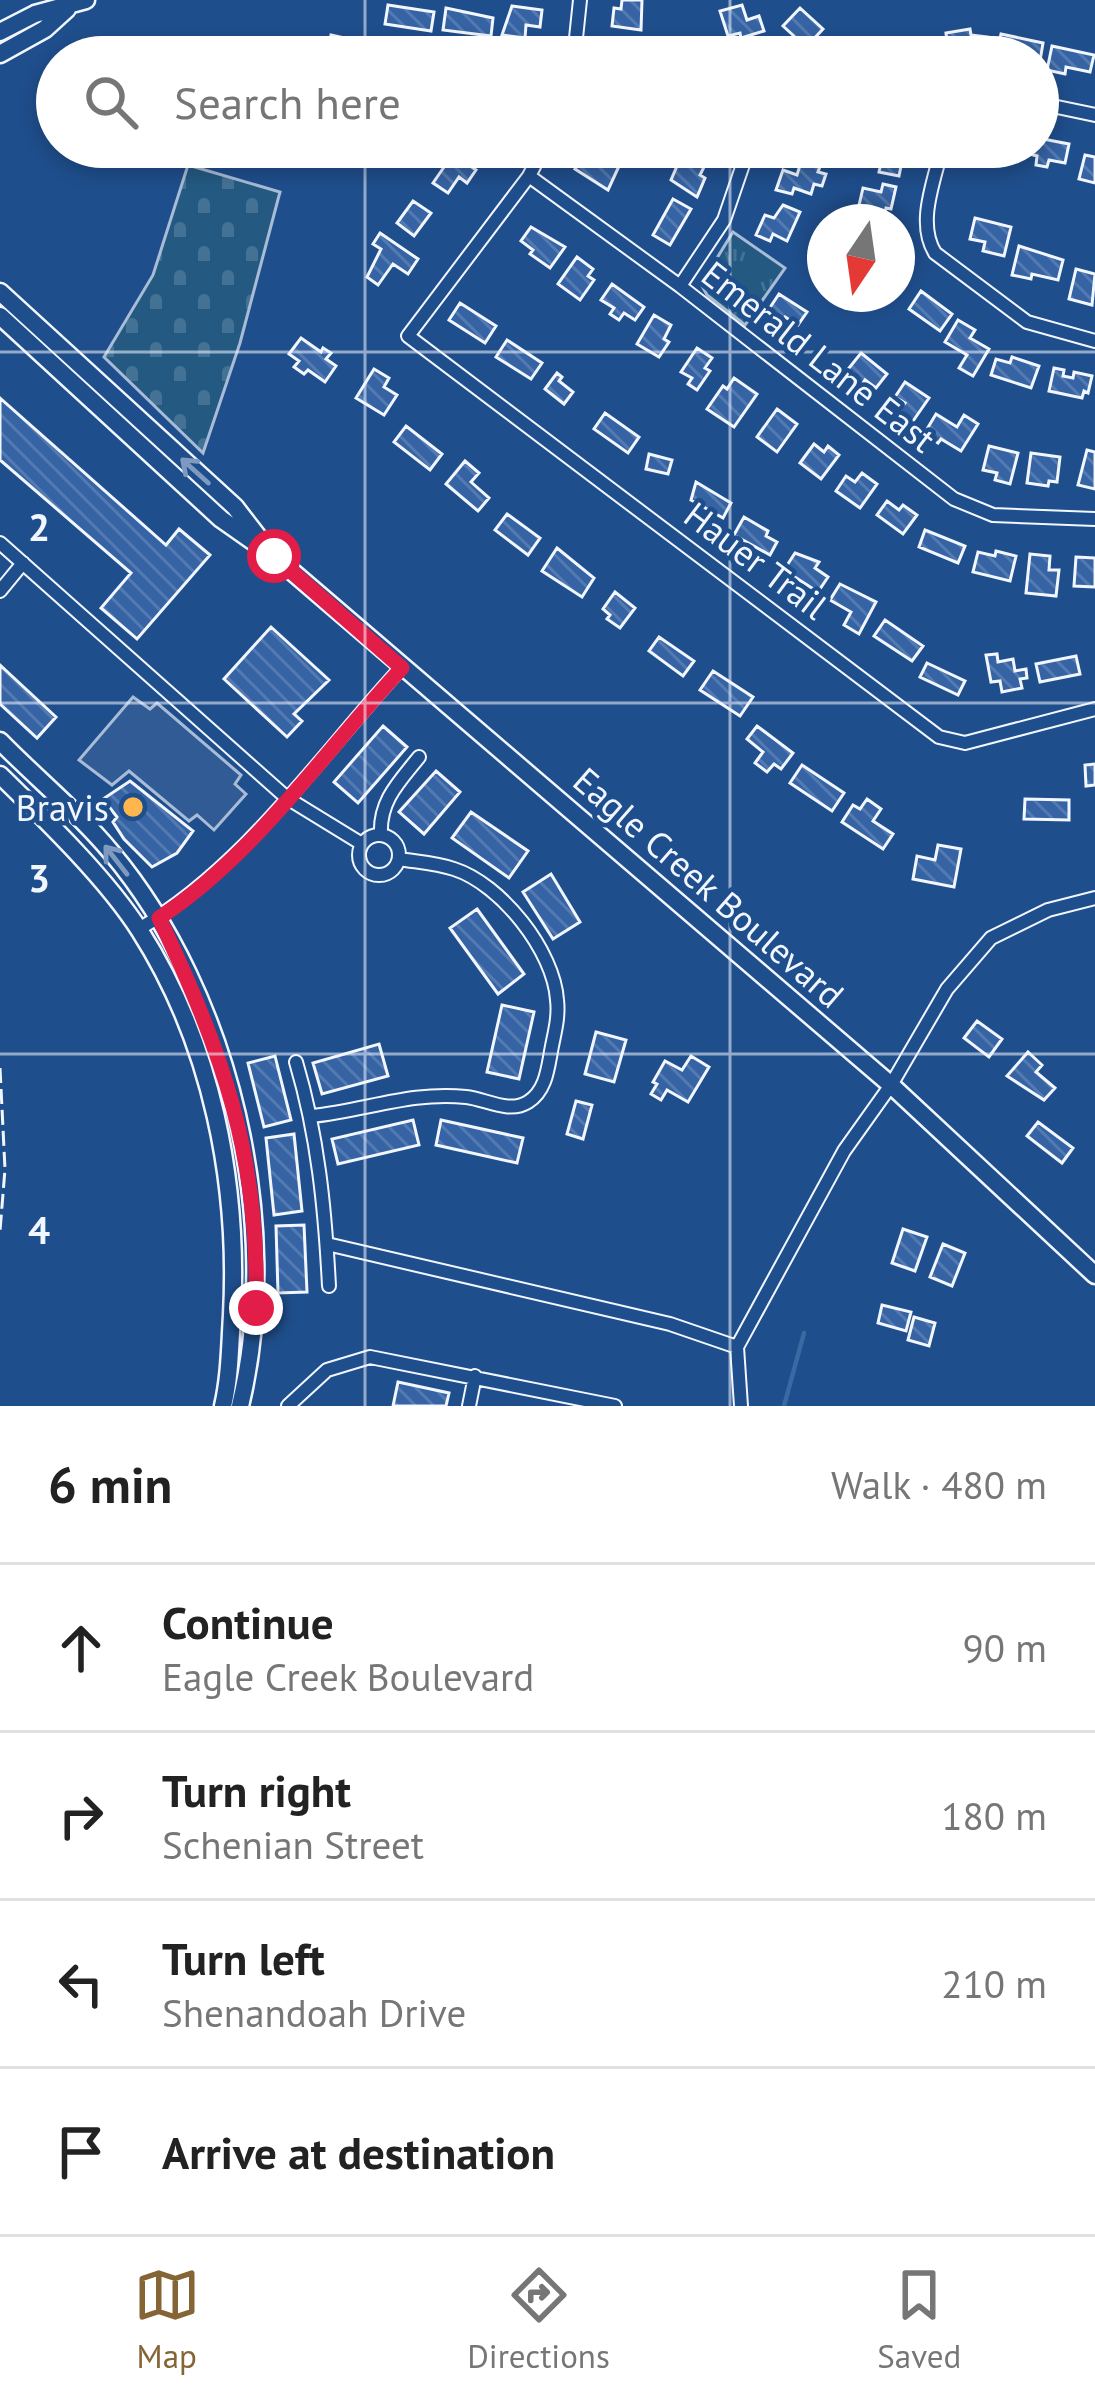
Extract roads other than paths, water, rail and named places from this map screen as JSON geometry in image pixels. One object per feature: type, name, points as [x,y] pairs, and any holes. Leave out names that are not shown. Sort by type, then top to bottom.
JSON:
[{"type":"street","points":[[576,36],[580,0]]},
{"type":"street","points":[[0,32],[35,14],[77,3]]},
{"type":"street","points":[[0,54],[45,29],[77,3]]},
{"type":"street","points":[[1059,107],[1095,115]]},
{"type":"street","points":[[529,176],[533,168]]},
{"type":"street","points":[[680,286],[724,220],[742,168]]},
{"type":"street","points":[[938,168],[926,222],[926,237],[935,253],[1027,322],[1095,341]]},
{"type":"street","name":"Emerald Lane East","points":[[529,176],[680,286],[954,500],[993,515],[1095,519]]},
{"type":"street","name":"Hauer Trail","points":[[529,176],[408,336],[939,737],[965,743],[1095,709]]},
{"type":"street","name":"Eagle Creek Boulevard","points":[[0,292],[235,507],[274,556]]},
{"type":"street","name":"Eagle Creek Boulevard","points":[[0,316],[221,519],[274,556],[891,1085],[1095,1275]]},
{"type":"street","points":[[0,542],[287,798],[362,844]]},
{"type":"street","points":[[0,591],[23,563]]},
{"type":"street","points":[[139,929],[210,878],[402,668]]},
{"type":"street","points":[[0,741],[110,851],[159,918],[200,1006],[247,1155],[257,1239],[256,1308],[240,1406]]},
{"type":"street","points":[[380,835],[386,798],[419,757]]},
{"type":"street","points":[[0,775],[46,820],[139,929],[178,1002],[216,1116],[236,1247],[229,1383],[223,1406]]},
{"type":"street","points":[[380,835],[393,840],[399,860],[392,871],[374,875],[360,862],[362,844],[380,835]]},
{"type":"street","points":[[312,1116],[406,1096],[468,1097],[500,1106],[523,1106],[539,1094],[546,1078],[557,999],[551,971],[526,928],[490,890],[458,870],[399,860]]},
{"type":"street","points":[[741,1406],[737,1347],[844,1151],[891,1085],[946,989],[991,938],[1048,910],[1095,898]]},
{"type":"street","points":[[296,1062],[312,1116],[325,1198],[328,1286]]},
{"type":"street","points":[[327,1244],[670,1324],[737,1347]]},
{"type":"street","points":[[288,1406],[327,1370],[370,1357],[615,1406]]},
{"type":"street","points":[[469,1406],[476,1376]]},
{"type":"waterway","points":[[784,1406],[804,1333]]},
{"type":"place","name":"Bravis","points":[[133,807]]}]
